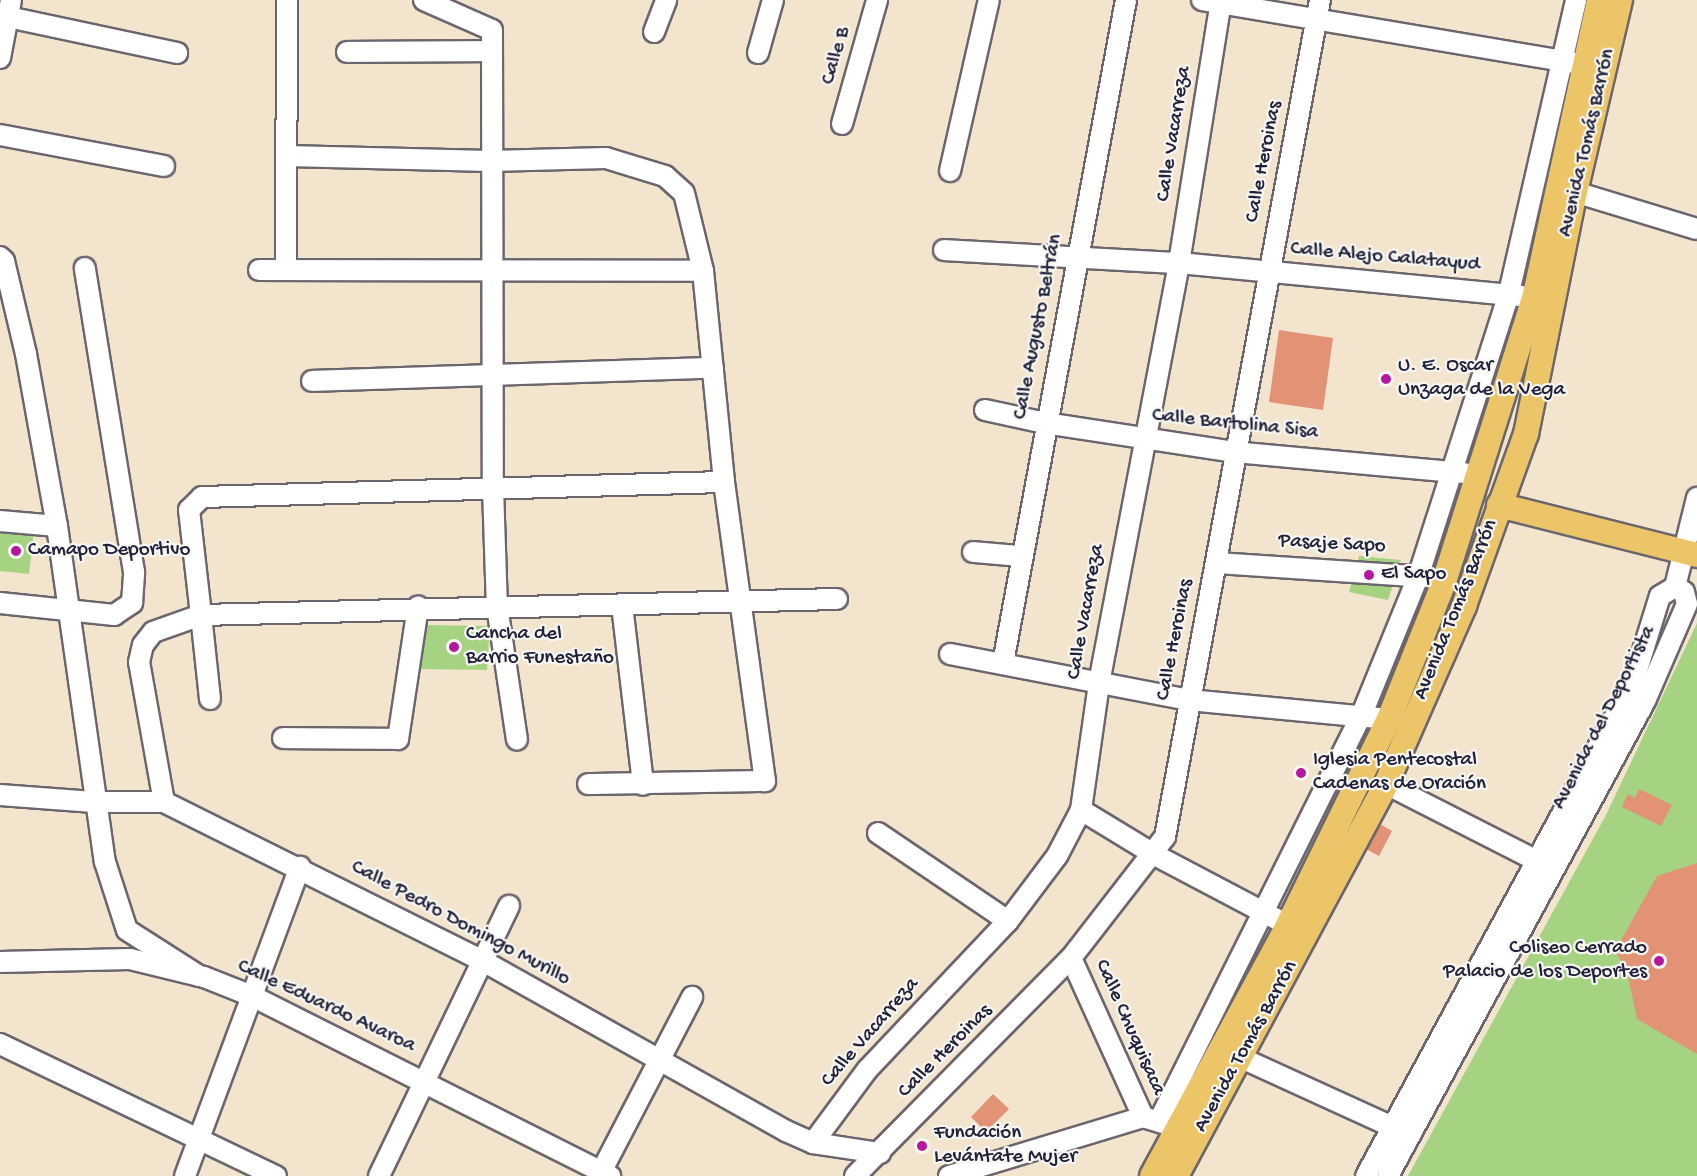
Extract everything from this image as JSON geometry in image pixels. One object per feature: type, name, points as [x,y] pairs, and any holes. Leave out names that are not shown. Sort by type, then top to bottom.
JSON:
[{"type":"main road","name":"Avenida Tomás Barrón","points":[[1176,1176],[1288,925],[1389,719],[1444,582],[1480,477],[1534,299],[1574,63],[1599,0]]},
{"type":"main road","name":"Avenida Tomás Barrón","points":[[1152,1176],[1160,1122],[1231,1054],[1386,784],[1464,606],[1498,505],[1526,434],[1575,192],[1620,0]]},
{"type":"main road","points":[[1498,505],[1691,554]]},
{"type":"street","points":[[286,270],[287,0]]},
{"type":"street","points":[[424,0],[492,30],[490,161],[494,376],[493,488],[497,606],[517,740]]},
{"type":"street","points":[[654,32],[666,0]]},
{"type":"street","points":[[758,53],[773,0]]},
{"type":"street","name":"Calle B","points":[[842,124],[877,0]]},
{"type":"street","points":[[950,171],[989,0]]},
{"type":"street","name":"Calle Augusto Beltrán","points":[[1003,663],[1020,556],[1126,0]]},
{"type":"street","points":[[950,1176],[1160,1122],[1261,913],[1362,714],[1419,574],[1509,293],[1574,63],[1576,0]]},
{"type":"street","points":[[1214,1],[1318,8],[1574,63]]},
{"type":"street","name":"Calle Vacarreza","points":[[813,1143],[867,1070],[1008,921],[1057,856],[1081,810],[1098,683],[1143,439],[1179,263],[1214,1]]},
{"type":"street","points":[[0,58],[10,8],[177,53]]},
{"type":"street","name":"Calle Heroinas","points":[[855,1176],[1071,958],[1155,855],[1165,837],[1188,700],[1216,563],[1234,452],[1318,8]]},
{"type":"street","points":[[347,52],[492,51]]},
{"type":"street","points":[[0,135],[164,166]]},
{"type":"street","points":[[286,156],[490,161],[606,158],[665,176],[684,193],[703,271],[724,482],[765,781],[643,785],[588,784]]},
{"type":"street","points":[[1575,192],[1697,229]]},
{"type":"street","name":"Calle Alejo Calatayud","points":[[944,250],[1179,263],[1509,293],[1534,299]]},
{"type":"street","points":[[0,256],[4,261],[26,354],[57,526],[94,802],[105,862],[127,930],[199,976]]},
{"type":"street","points":[[0,603],[114,615],[132,603],[134,572],[85,268]]},
{"type":"street","points":[[259,270],[491,268],[703,271]]},
{"type":"street","points":[[312,381],[713,368]]},
{"type":"street","name":"Calle Bartolina Sisa","points":[[985,410],[1045,423],[1234,452],[1453,471],[1480,477]]},
{"type":"street","points":[[210,699],[189,510],[202,497],[724,482]]},
{"type":"street","points":[[1675,587],[1691,554],[1697,498]]},
{"type":"street","points":[[0,521],[57,526]]},
{"type":"street","points":[[973,552],[1020,556]]},
{"type":"street","name":"Pasaje Sapo","points":[[1216,563],[1419,574],[1444,582]]},
{"type":"street","name":"Avenida del Deportista","points":[[1366,1176],[1392,1127],[1546,866],[1645,701],[1687,604],[1684,592],[1675,587],[1660,596],[1633,684],[1546,866],[1388,1176]]},
{"type":"street","points":[[164,802],[139,662],[143,645],[153,632],[201,615],[418,607],[622,605],[837,599]]},
{"type":"street","points":[[622,605],[643,785]]},
{"type":"street","points":[[283,738],[398,739],[418,607]]},
{"type":"street","points":[[950,654],[1188,700],[1362,714],[1389,719]]},
{"type":"street","points":[[1386,784],[1546,866]]},
{"type":"street","name":"Calle Pedro Domingo Murillo","points":[[0,795],[94,802],[164,802],[300,867],[483,961],[813,1143],[880,1153]]},
{"type":"street","points":[[1081,810],[1155,855],[1261,913],[1288,925]]},
{"type":"street","points":[[878,833],[1008,921]]},
{"type":"street","points":[[185,1176],[300,867]]},
{"type":"street","points":[[378,1176],[509,906]]},
{"type":"street","name":"Calle Eduardo Avaroa","points":[[0,962],[130,958],[199,976],[252,996],[604,1174]]},
{"type":"street","name":"Calle Chuquisaca","points":[[1071,958],[1160,1122]]},
{"type":"street","points":[[604,1174],[692,997]]},
{"type":"street","points":[[0,1044],[276,1176]]},
{"type":"street","points":[[1231,1054],[1411,1134]]},
{"type":"green space","name":"Camapo Deportivo","points":[[0,528],[34,531],[29,574],[0,571]]},
{"type":"green space","points":[[1359,556],[1401,560],[1388,600],[1349,592]]},
{"type":"green space","points":[[1697,623],[1697,1176],[1408,1176],[1606,815]]},
{"type":"green space","name":"Cancha del Barrio Funestaño","points":[[420,625],[490,626],[487,670],[418,669]]},
{"type":"building","points":[[1279,330],[1333,338],[1323,410],[1269,402]]},
{"type":"building","points":[[1639,789],[1672,805],[1661,826],[1622,807],[1628,794],[1635,798]]},
{"type":"building","points":[[1380,824],[1392,831],[1379,856],[1366,849]]},
{"type":"building","name":"Coliseo Cerrado Palacio de los Deportes","points":[[1697,863],[1697,1054],[1637,1019],[1627,971],[1615,951],[1657,876]]},
{"type":"building","points":[[993,1094],[1009,1109],[986,1132],[971,1117]]},
{"type":"place","name":"U. E. Oscar Unzaga de la Vega","points":[[1386,379]]},
{"type":"place","name":"Camapo Deportivo","points":[[16,551]]},
{"type":"place","name":"El Sapo","points":[[1369,575]]},
{"type":"place","name":"Cancha del Barrio Funestaño","points":[[454,647]]},
{"type":"place","name":"Iglesia Pentecostal Cadenas de Oración","points":[[1301,773]]},
{"type":"place","name":"Coliseo Cerrado Palacio de los Deportes","points":[[1659,961]]},
{"type":"place","name":"Fundación Levántate Mujer","points":[[922,1146]]}]
